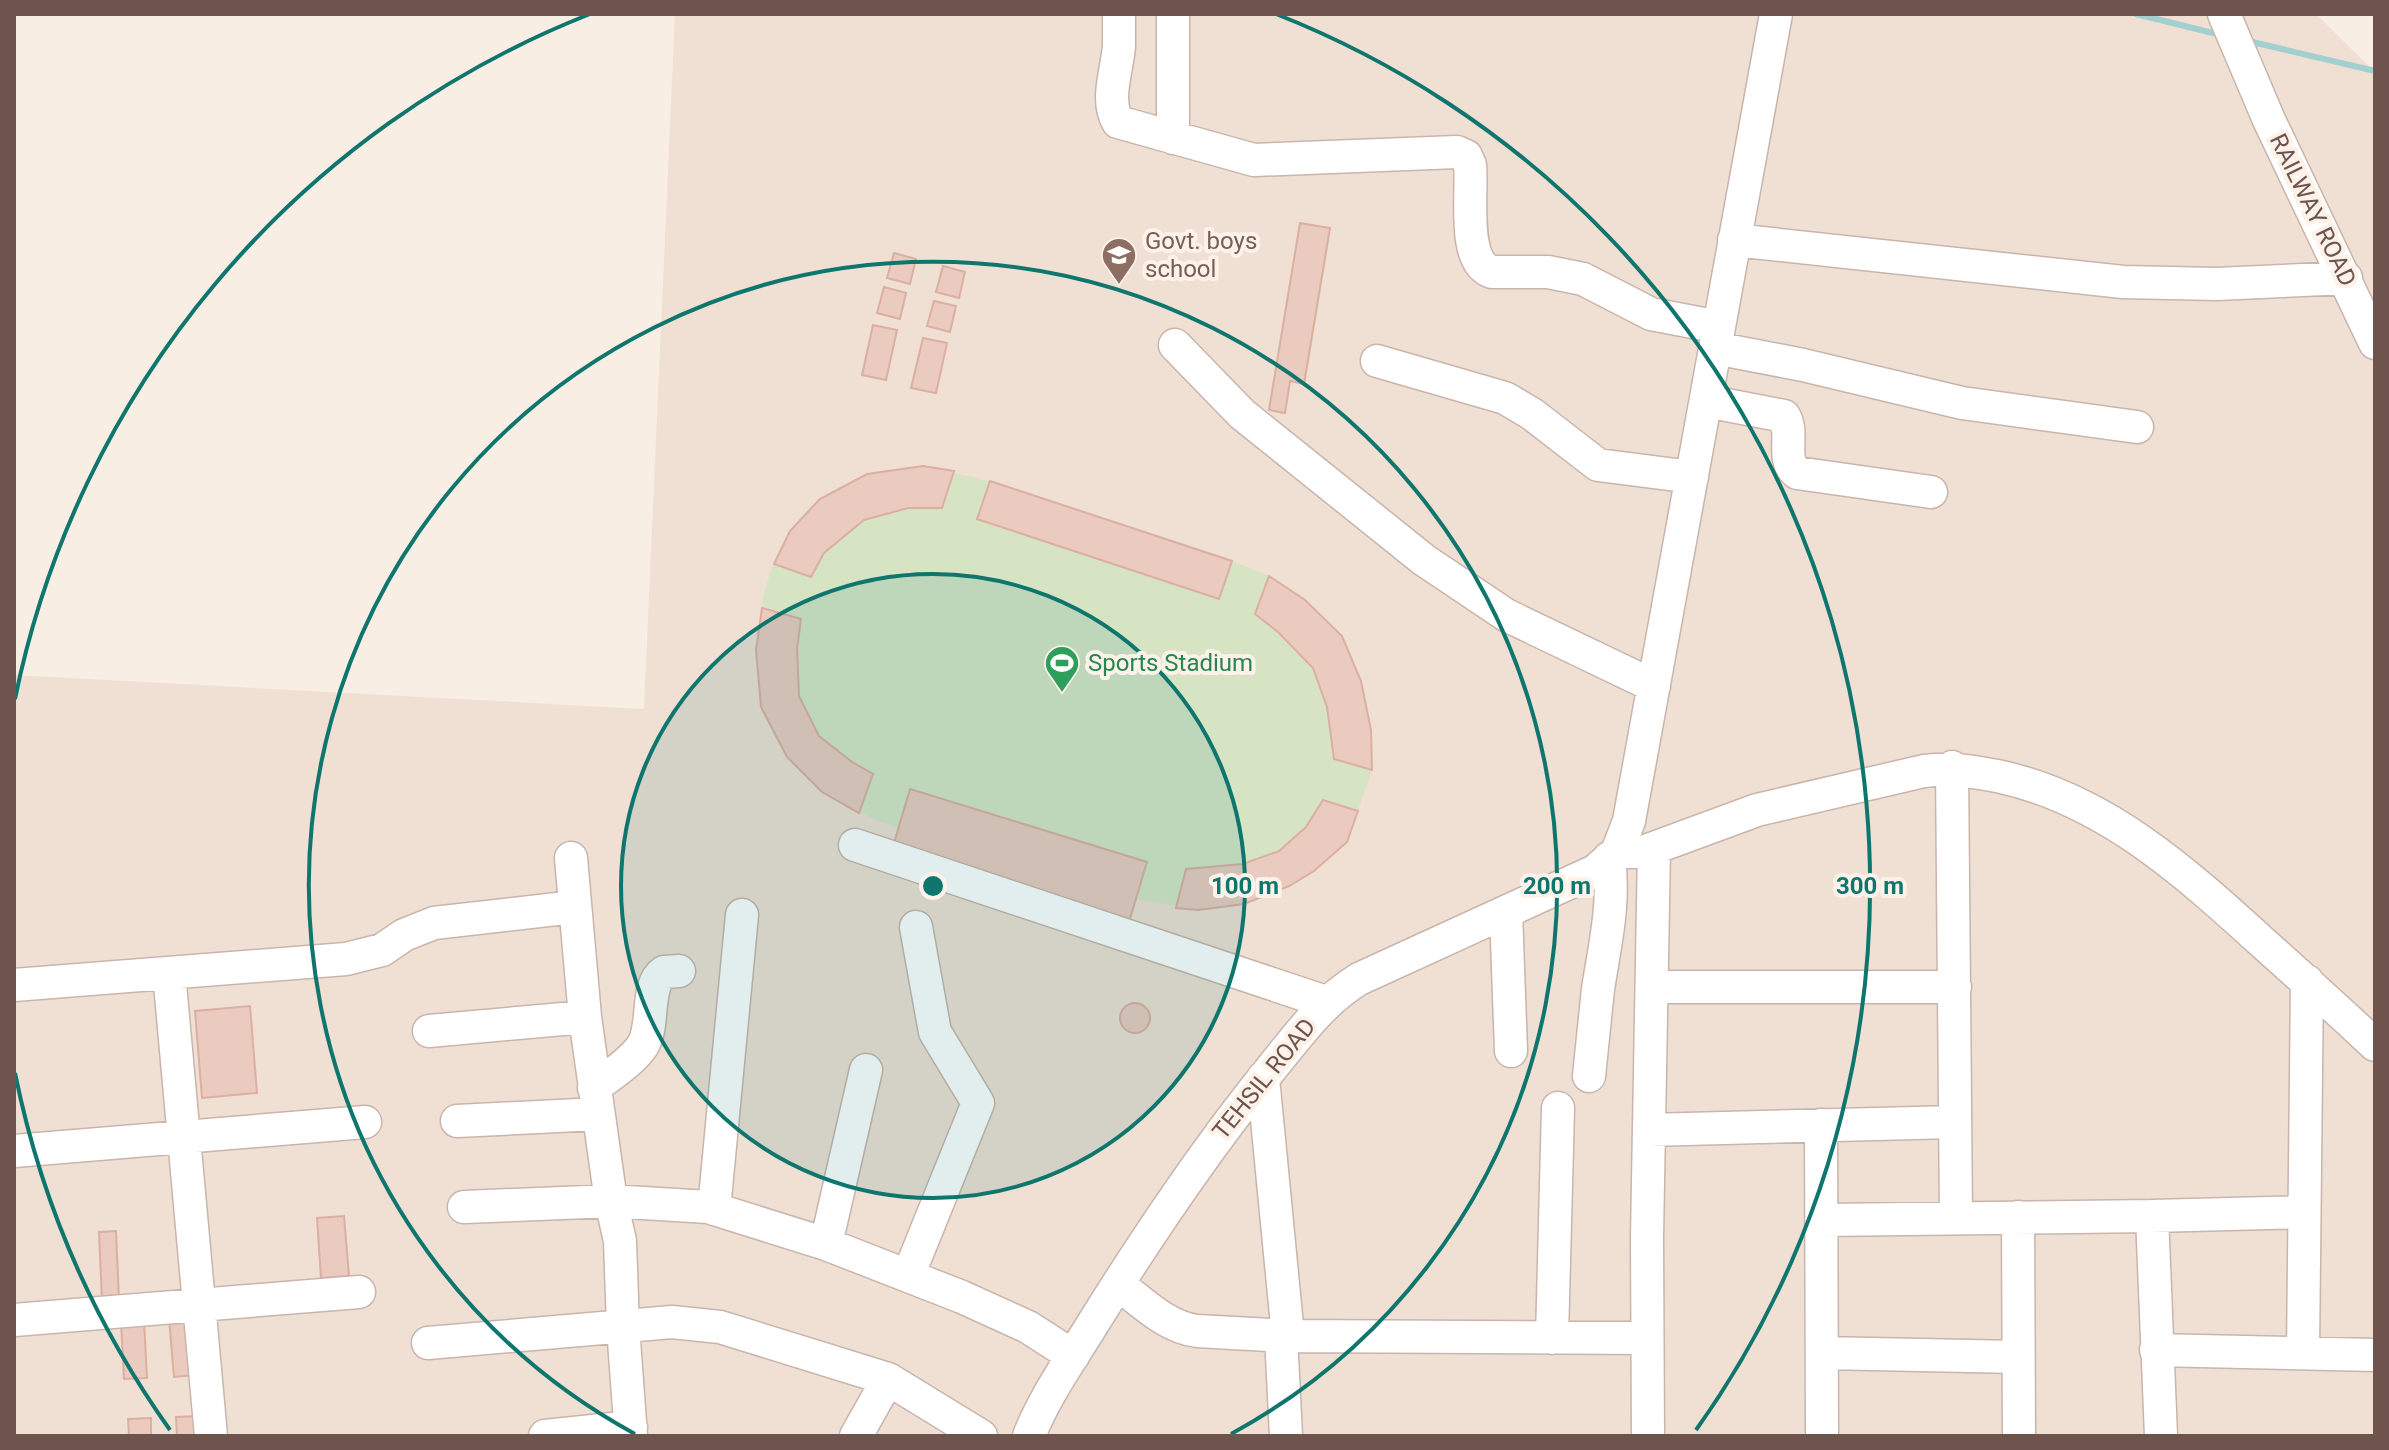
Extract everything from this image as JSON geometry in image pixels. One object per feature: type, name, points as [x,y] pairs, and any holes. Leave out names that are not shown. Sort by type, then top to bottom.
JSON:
[{"type":"street","points":[[1119,14],[1113,113],[1118,122],[1128,127],[1254,160],[1457,152],[1466,156],[1470,165],[1472,244],[1475,258],[1484,269],[1505,273],[1548,272],[1583,279],[1651,314],[1803,365],[1962,403],[2137,427]]},
{"type":"street","points":[[1173,14],[1173,138]]},
{"type":"street","points":[[1589,1076],[1609,929],[1613,855],[1629,821],[1776,14]]},
{"type":"street","name":"RAILWAY ROAD","points":[[2224,14],[2269,120],[2375,343]]},
{"type":"street","points":[[1734,240],[2123,282],[2217,284],[2346,278]]},
{"type":"street","points":[[1175,345],[1242,414],[1424,560],[1506,615],[1654,686]]},
{"type":"street","points":[[1377,361],[1505,398],[1532,414],[1598,465],[1692,477]]},
{"type":"street","points":[[1706,401],[1784,416],[1789,428],[1790,461],[1797,473],[1931,492]]},
{"type":"street","points":[[1613,855],[1643,852],[1779,804],[1884,779],[1952,767],[2046,788],[2116,824],[2191,878],[2375,1045]]},
{"type":"street","points":[[1952,767],[1956,1218]]},
{"type":"street","points":[[855,845],[1326,1002]]},
{"type":"street","points":[[1648,1436],[1654,848]]},
{"type":"street","name":"TEHSIL ROAD","points":[[1029,1436],[1050,1391],[1212,1144],[1326,1002],[1359,979],[1595,871],[1613,855]]},
{"type":"street","points":[[545,1436],[631,1432],[620,1241],[611,1201],[585,1017],[571,858]]},
{"type":"street","points":[[14,985],[357,957],[382,950],[404,935],[434,923],[574,907]]},
{"type":"street","points":[[1506,912],[1511,1051]]},
{"type":"street","points":[[714,1209],[721,1163],[742,915]]},
{"type":"street","points":[[908,1276],[978,1103],[935,1032],[916,927]]},
{"type":"street","points":[[457,1121],[596,1101],[643,1045],[649,1027],[654,983],[664,972],[679,971]]},
{"type":"street","points":[[169,973],[211,1436]]},
{"type":"street","points":[[2303,1353],[2307,981]]},
{"type":"street","points":[[1652,987],[1955,987]]},
{"type":"street","points":[[429,1031],[585,1017]]},
{"type":"street","points":[[826,1244],[866,1070]]},
{"type":"street","points":[[1263,1078],[1285,1336],[1286,1436]]},
{"type":"street","points":[[1552,1338],[1558,1108]]},
{"type":"street","points":[[14,1151],[365,1122]]},
{"type":"street","points":[[1649,1130],[1954,1122]]},
{"type":"street","points":[[1821,1125],[1822,1436]]},
{"type":"street","points":[[464,1207],[611,1201],[714,1209],[826,1244],[998,1312],[1073,1356]]},
{"type":"street","points":[[1822,1220],[2303,1212]]},
{"type":"street","points":[[2152,1216],[2161,1436]]},
{"type":"street","points":[[2018,1217],[2019,1436]]},
{"type":"street","points":[[1118,1284],[1170,1323],[1183,1329],[1285,1336],[1647,1338]]},
{"type":"street","points":[[14,1320],[359,1292]]},
{"type":"street","points":[[428,1343],[672,1322],[720,1327],[888,1379],[981,1436]]},
{"type":"street","points":[[2156,1350],[2375,1355]]},
{"type":"street","points":[[1822,1353],[2018,1357]]},
{"type":"street","points":[[856,1436],[888,1379]]},
{"type":"shaded area","points":[[675,14],[2316,14],[2375,72],[2375,1436],[14,1436],[14,675],[644,709]]},
{"type":"green space","name":"Sports Stadium","points":[[923,466],[990,481],[1232,561],[1269,576],[1305,600],[1342,636],[1361,681],[1371,730],[1372,770],[1347,842],[1314,871],[1289,886],[1244,904],[1198,910],[1137,899],[1129,922],[892,850],[898,828],[837,800],[810,781],[784,751],[760,704],[758,634],[761,608],[775,559],[802,516],[832,491],[870,476]]},
{"type":"building","points":[[1300,223],[1330,228],[1304,384],[1290,381],[1285,413],[1269,410]]},
{"type":"building","points":[[894,253],[916,259],[910,284],[887,278]]},
{"type":"building","points":[[943,266],[965,272],[959,298],[936,292]]},
{"type":"building","points":[[884,287],[906,293],[900,319],[877,313]]},
{"type":"building","points":[[934,301],[956,306],[950,332],[927,326]]},
{"type":"building","points":[[873,325],[897,330],[886,380],[862,375]]},
{"type":"building","points":[[923,338],[947,343],[936,393],[911,388]]},
{"type":"building","points":[[923,466],[954,471],[942,508],[908,508],[864,520],[824,553],[811,577],[774,564],[790,531],[820,499],[867,474]]},
{"type":"building","points":[[990,481],[1232,561],[1219,599],[977,519]]},
{"type":"building","points":[[1269,576],[1305,600],[1342,636],[1361,681],[1371,730],[1372,770],[1334,759],[1327,707],[1313,668],[1278,632],[1255,614]]},
{"type":"building","points":[[762,608],[801,619],[797,649],[799,696],[819,736],[873,774],[859,813],[822,792],[787,757],[761,707],[756,650]]},
{"type":"building","points":[[910,789],[1147,862],[1129,922],[892,850]]},
{"type":"building","points":[[1323,800],[1358,811],[1347,842],[1314,871],[1289,886],[1244,904],[1198,910],[1176,908],[1186,869],[1243,864],[1279,851],[1306,827]]},
{"type":"building","points":[[1135,1003],[1146,1007],[1150,1018],[1146,1029],[1135,1033],[1124,1029],[1120,1018],[1124,1007]]},
{"type":"building","points":[[250,1006],[257,1093],[202,1098],[195,1011]]},
{"type":"building","points":[[344,1216],[349,1276],[321,1278],[317,1218]]},
{"type":"building","points":[[116,1231],[119,1299],[102,1300],[99,1232]]},
{"type":"building","points":[[191,1316],[196,1375],[174,1377],[169,1318]]},
{"type":"building","points":[[144,1321],[147,1378],[124,1379],[121,1322]]},
{"type":"building","points":[[199,1416],[200,1436],[177,1436],[176,1417]]},
{"type":"building","points":[[151,1418],[151,1436],[129,1436],[128,1419]]},
{"type":"waterway","points":[[2136,14],[2221,35]]},
{"type":"waterway","points":[[2248,41],[2375,71]]},
{"type":"place","name":"Govt. boys school","points":[[1119,286]]},
{"type":"place","name":"Sports Stadium","points":[[1062,694]]}]
